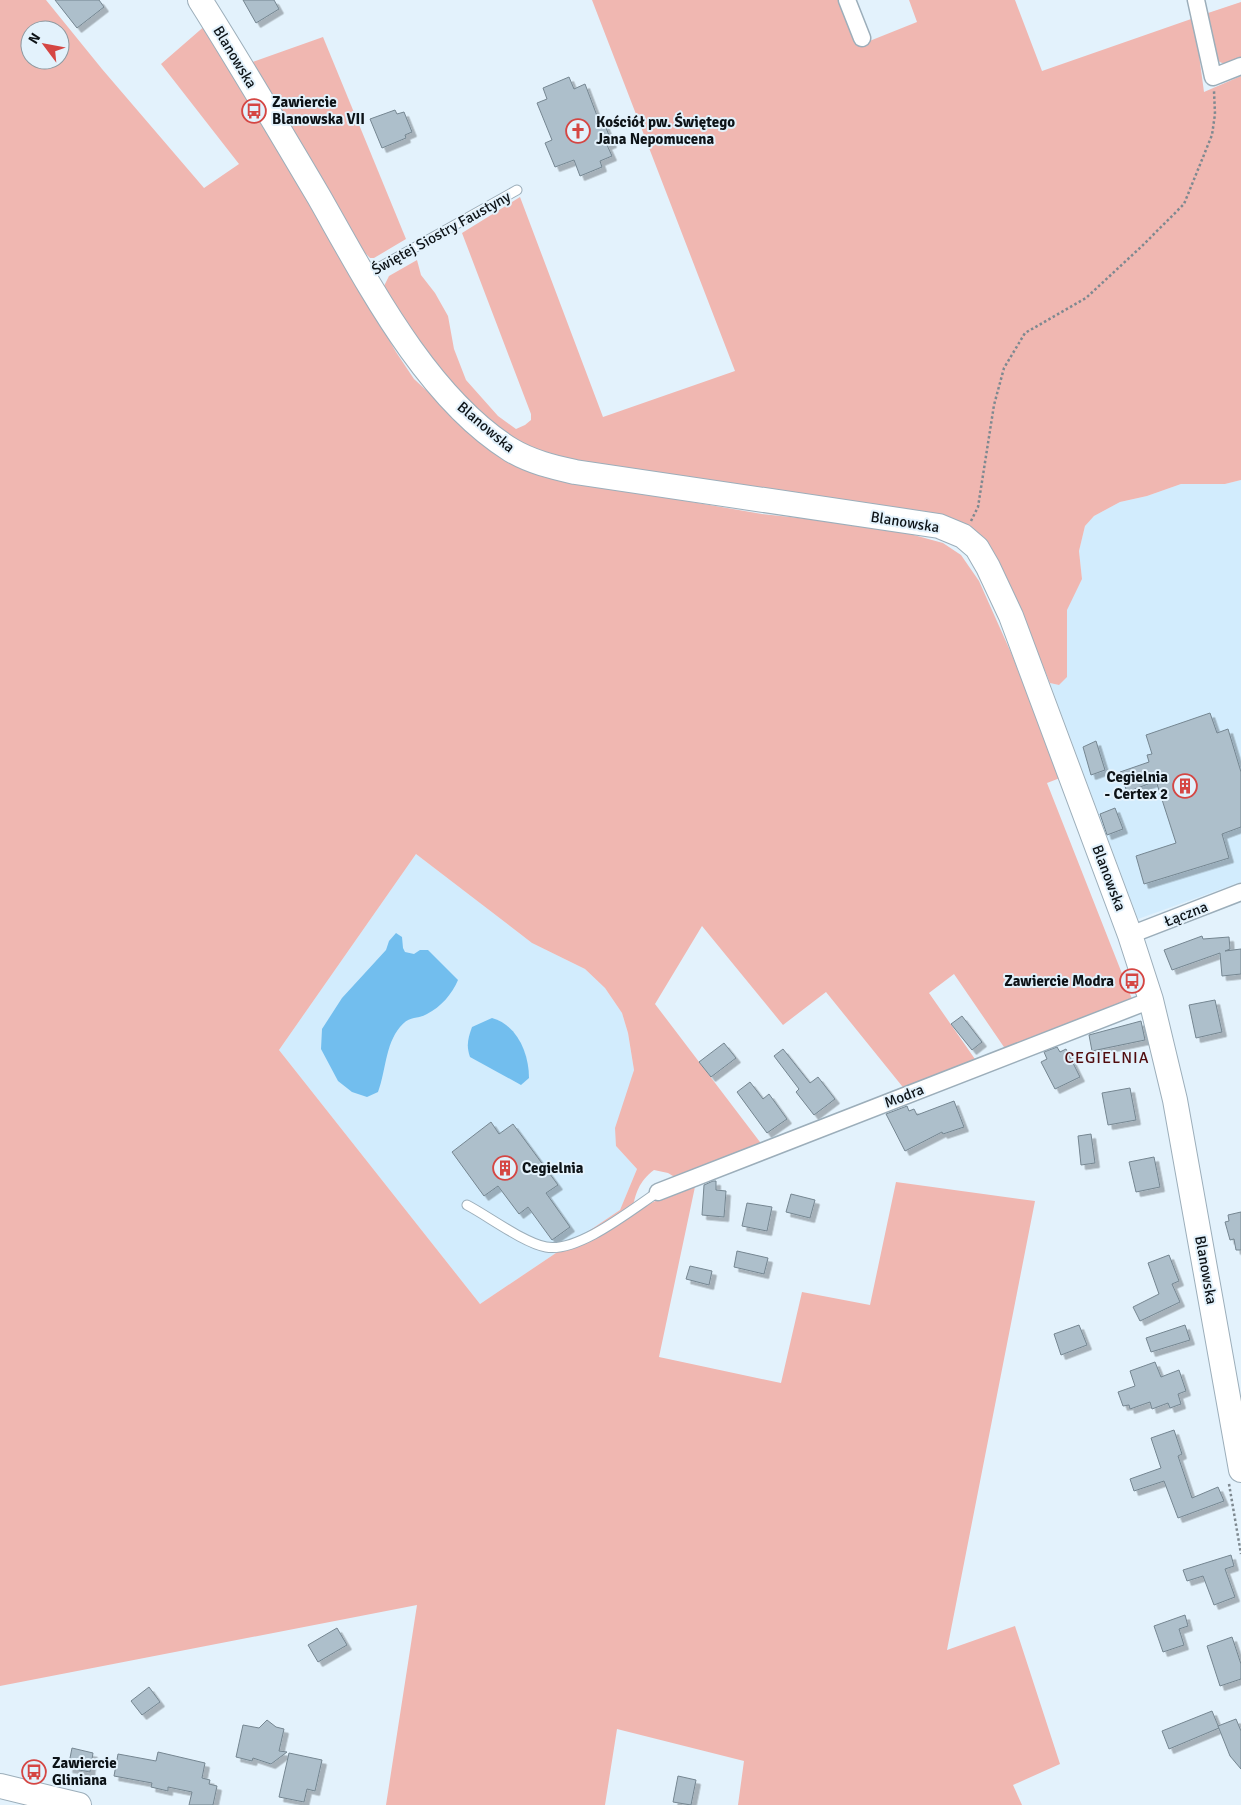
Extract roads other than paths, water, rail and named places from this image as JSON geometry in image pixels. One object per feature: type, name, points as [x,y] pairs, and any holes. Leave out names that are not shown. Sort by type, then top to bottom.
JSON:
[{"type":"street","name":"Blanowska","points":[[200,0],[391,321],[417,357],[465,412],[511,450],[533,461],[575,472],[939,526],[963,536],[977,548],[1011,616],[1130,935],[1151,1000],[1175,1100],[1241,1470]]},
{"type":"street","points":[[847,0],[862,38]]},
{"type":"street","points":[[1196,0],[1213,77],[1241,66]]},
{"type":"street","name":"Łączna","points":[[1130,935],[1241,892]]},
{"type":"street","name":"Modra","points":[[658,1192],[1151,1000]]},
{"type":"street","points":[[0,1786],[79,1805]]},
{"type":"lane","name":"Świętej Siostry Faustyny","points":[[364,276],[517,190]]},
{"type":"lane","points":[[468,1205],[544,1247],[556,1248],[586,1238],[658,1192]]},
{"type":"water","points":[[396,933],[402,937],[405,952],[414,954],[420,950],[428,950],[458,980],[453,990],[437,1008],[423,1016],[410,1019],[400,1027],[391,1042],[378,1092],[367,1097],[352,1092],[338,1081],[321,1049],[322,1029],[342,998],[386,950],[389,941]]},
{"type":"water","points":[[492,1018],[501,1022],[515,1033],[524,1050],[529,1078],[521,1085],[470,1057],[468,1042],[472,1027]]},
{"type":"place","name":"Zawiercie Blanowska VII","points":[[254,111]]},
{"type":"place","name":"Kościół pw. Świętego Jana Nepomucena","points":[[578,131]]},
{"type":"place","name":"Cegielnia - Certex 2","points":[[1185,786]]},
{"type":"place","name":"Zawiercie Modra","points":[[1132,981]]},
{"type":"place","name":"Cegielnia","points":[[505,1168]]},
{"type":"place","name":"Zawiercie Gliniana","points":[[34,1772]]},
{"type":"district","name":"CEGIELNIA","points":[[1107,1058]]}]
